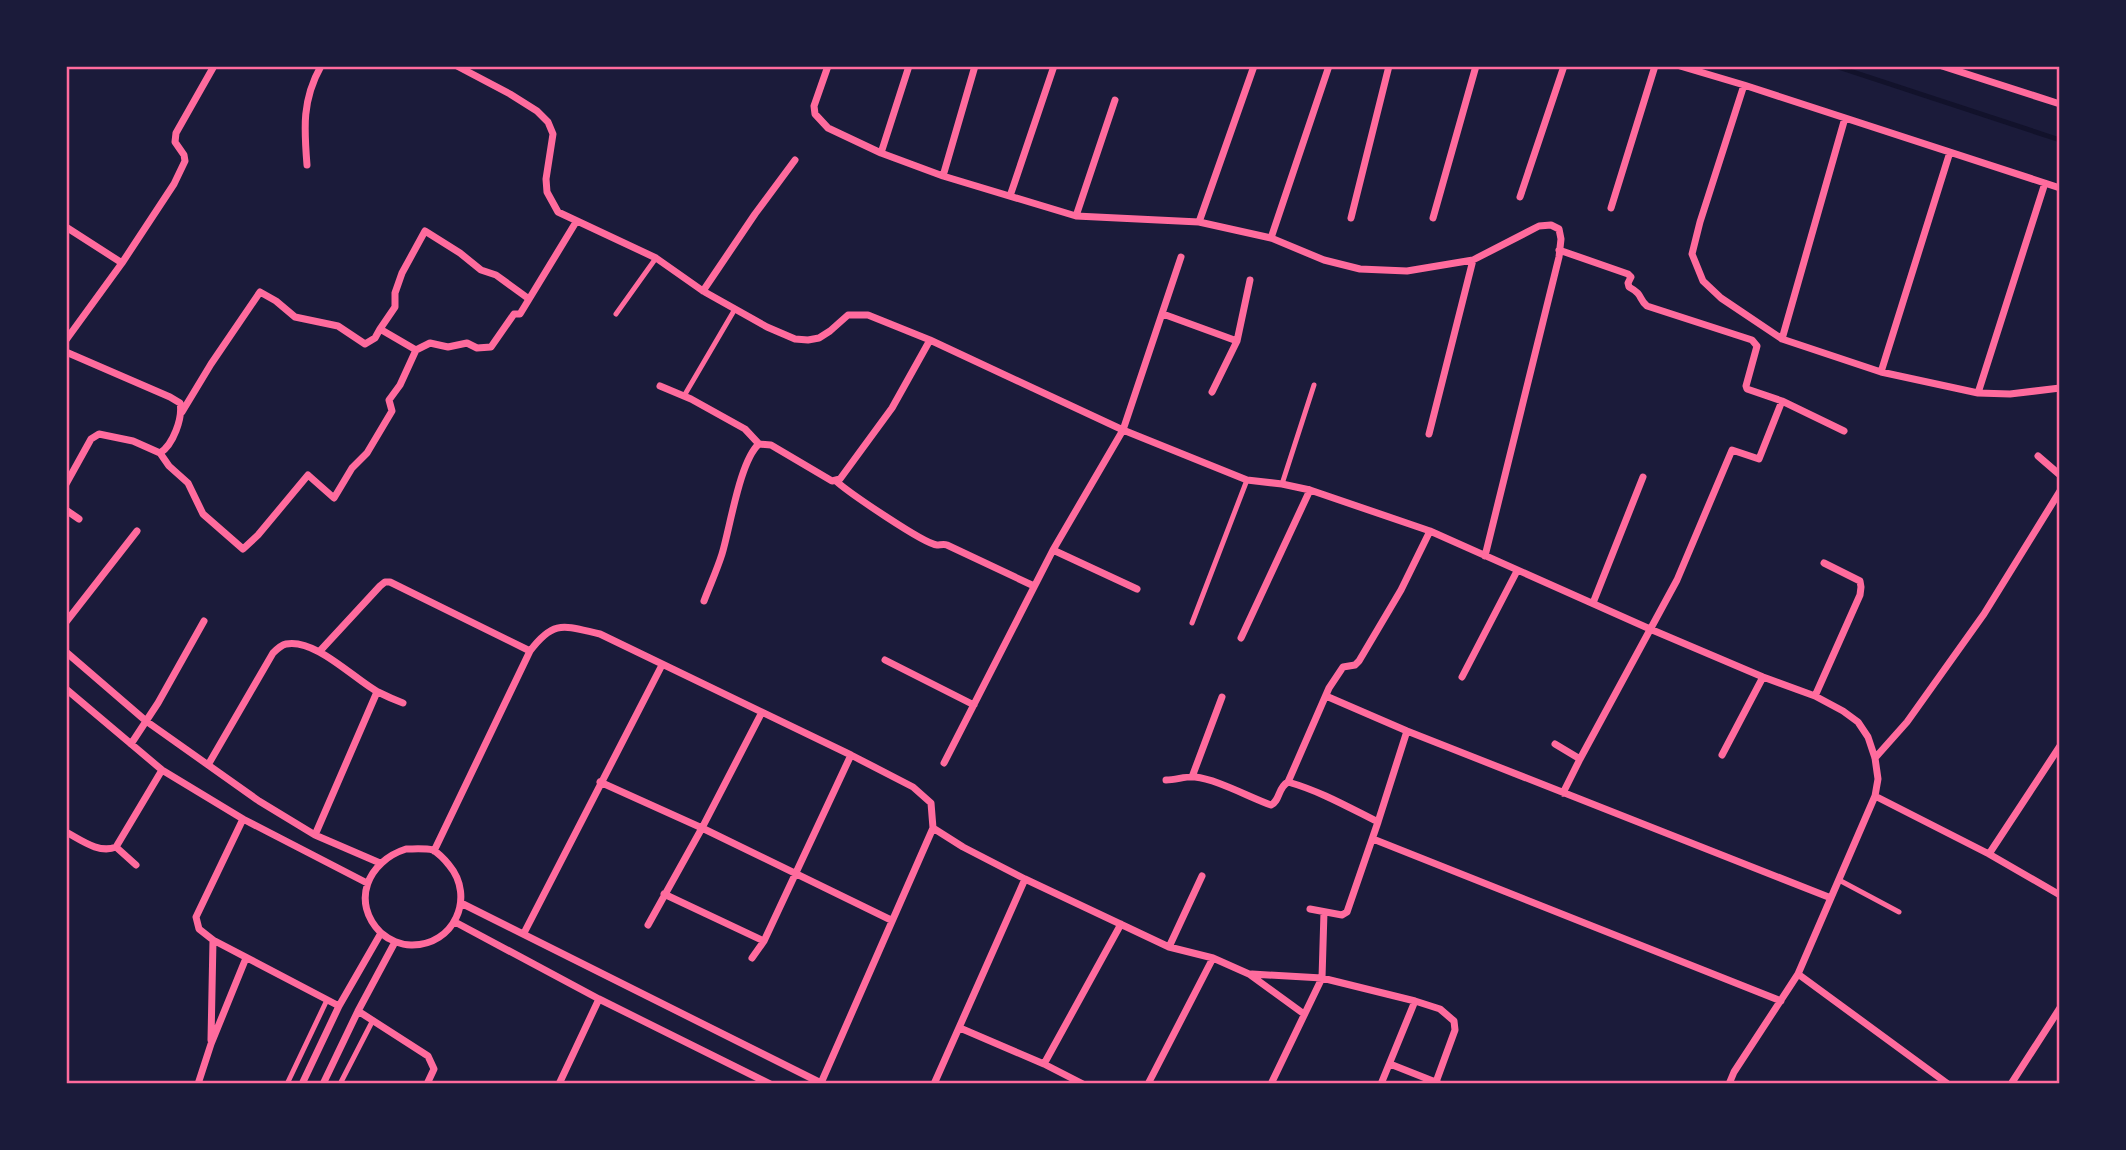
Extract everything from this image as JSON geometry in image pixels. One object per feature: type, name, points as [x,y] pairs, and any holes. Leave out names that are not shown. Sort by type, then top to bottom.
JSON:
[{"type":"street","points":[[66,340],[122,263],[174,184],[185,160],[175,142],[176,133],[214,66]]},
{"type":"street","points":[[307,165],[305,106],[321,66]]},
{"type":"street","points":[[457,66],[510,94],[537,111],[548,122],[553,134],[546,179],[547,192],[558,212],[656,258],[703,291],[767,327],[795,339],[808,340],[819,338],[848,316],[867,315],[930,340],[1123,430],[1247,480],[1310,489],[1430,531],[1650,629],[1815,696],[1858,722],[1868,737],[1875,758],[1878,779],[1875,796],[1798,974],[1729,1083]]},
{"type":"street","points":[[828,66],[814,106],[814,114],[828,128],[881,153],[943,176],[1076,216],[1199,222],[1270,238],[1324,260],[1360,269],[1407,271],[1473,260],[1539,226],[1551,225],[1559,229],[1559,250],[1485,556]]},
{"type":"street","points":[[881,153],[909,66]]},
{"type":"street","points":[[943,176],[975,66]]},
{"type":"street","points":[[1010,196],[1054,66]]},
{"type":"street","points":[[1199,222],[1254,66]]},
{"type":"street","points":[[1270,238],[1329,66]]},
{"type":"street","points":[[1351,218],[1389,66]]},
{"type":"street","points":[[1433,218],[1476,66]]},
{"type":"street","points":[[1520,197],[1564,66]]},
{"type":"street","points":[[1611,208],[1655,66]]},
{"type":"street","points":[[1680,66],[2060,188]]},
{"type":"street","points":[[1942,66],[2060,104]]},
{"type":"street","points":[[1744,85],[1692,254],[1703,281],[1721,298],[1782,339],[1881,372],[1978,393],[2010,394],[2060,388]]},
{"type":"street","points":[[1076,216],[1115,100]]},
{"type":"street","points":[[1782,339],[1845,118]]},
{"type":"street","points":[[1881,372],[1950,152]]},
{"type":"street","points":[[703,291],[795,160]]},
{"type":"street","points":[[1978,393],[2045,183]]},
{"type":"street","points":[[66,484],[91,439],[99,434],[132,441],[160,453],[169,466],[188,483],[203,514],[243,549],[308,475],[334,498],[352,468],[367,453],[392,411],[388,400],[400,385],[416,350],[430,344],[448,347],[467,342],[477,348],[491,347],[513,314],[520,314],[576,222]]},
{"type":"street","points":[[66,228],[122,263]]},
{"type":"street","points":[[160,453],[166,449],[182,412],[211,364],[260,292],[295,317],[338,326],[365,344],[374,338],[395,307],[395,293],[402,274],[425,231],[529,299]]},
{"type":"street","points":[[1559,250],[1630,275],[1629,287],[1639,292],[1647,306],[1752,340],[1757,346],[1747,389],[1782,401],[1844,431]]},
{"type":"street","points":[[944,763],[1053,550],[1123,430],[1181,257]]},
{"type":"street","points":[[1429,434],[1473,260]]},
{"type":"street","points":[[1212,392],[1237,341],[1250,280]]},
{"type":"street","points":[[1163,314],[1237,341]]},
{"type":"street","points":[[380,329],[416,350]]},
{"type":"street","points":[[836,481],[892,408],[930,340]]},
{"type":"street","points":[[66,352],[170,397],[180,403],[182,412]]},
{"type":"street","points":[[660,386],[745,429],[759,444],[771,445],[836,481],[928,541],[947,545],[1034,586]]},
{"type":"street","points":[[1563,793],[1676,580],[1732,450],[1759,459],[1782,401]]},
{"type":"street","points":[[705,601],[721,558],[744,468],[750,454],[759,444]]},
{"type":"street","points":[[2038,456],[2060,475]]},
{"type":"street","points":[[1593,603],[1643,477]]},
{"type":"street","points":[[1241,638],[1310,489]]},
{"type":"street","points":[[1875,758],[1907,722],[1984,614],[2060,491]]},
{"type":"street","points":[[66,509],[79,519]]},
{"type":"street","points":[[66,622],[136,531]]},
{"type":"street","points":[[1166,780],[1182,780],[1192,776],[1270,805],[1275,802],[1283,785],[1288,782],[1326,696],[1343,667],[1355,665],[1359,661],[1401,590],[1430,531]]},
{"type":"street","points":[[1053,550],[1137,589]]},
{"type":"street","points":[[1815,696],[1860,595],[1861,587],[1860,581],[1824,563]]},
{"type":"street","points":[[1462,677],[1517,571]]},
{"type":"street","points":[[319,652],[385,582],[390,582],[530,652]]},
{"type":"street","points":[[131,744],[204,621]]},
{"type":"street","points":[[434,851],[530,652],[542,635],[558,626],[600,634],[851,755],[913,787],[931,803],[933,828],[822,1083],[461,903]]},
{"type":"street","points":[[208,765],[273,653],[287,644],[298,644],[319,652],[377,692],[403,703]]},
{"type":"street","points":[[66,652],[146,721],[259,801],[315,835],[380,863]]},
{"type":"street","points":[[885,660],[974,705]]},
{"type":"street","points":[[524,933],[662,665]]},
{"type":"street","points":[[1722,755],[1763,677]]},
{"type":"street","points":[[66,690],[162,770],[243,819],[367,883]]},
{"type":"street","points":[[315,835],[377,692]]},
{"type":"street","points":[[1326,696],[1407,731],[1831,898]]},
{"type":"street","points":[[1192,776],[1222,698]]},
{"type":"street","points":[[648,925],[762,712]]},
{"type":"street","points":[[1310,909],[1342,915],[1350,907],[1407,731]]},
{"type":"street","points":[[1555,744],[1580,759]]},
{"type":"street","points":[[1989,854],[2060,746]]},
{"type":"street","points":[[752,958],[764,941],[851,755]]},
{"type":"street","points":[[66,832],[100,848],[108,850],[116,847],[162,770]]},
{"type":"street","points":[[600,782],[702,828],[891,920]]},
{"type":"street","points":[[1288,782],[1339,801],[1378,821]]},
{"type":"street","points":[[1875,796],[1989,854],[2060,895]]},
{"type":"street","points":[[243,819],[196,917],[199,929],[213,940],[339,1006]]},
{"type":"street","points":[[933,828],[1025,879],[1169,947],[1213,958],[1250,974],[1304,1014]]},
{"type":"street","points":[[1373,839],[1781,1001]]},
{"type":"street","points":[[116,847],[136,865]]},
{"type":"street","points":[[406,849],[434,851],[456,874],[461,888],[461,903],[455,922],[439,938],[429,943],[406,945],[381,933],[370,918],[365,901],[367,883],[380,863],[391,854],[406,849]]},
{"type":"street","points":[[1169,947],[1202,876]]},
{"type":"street","points":[[934,1083],[1025,879]]},
{"type":"street","points":[[664,894],[764,941]]},
{"type":"street","points":[[1271,1083],[1322,978],[1324,912]]},
{"type":"street","points":[[455,922],[599,999],[770,1083]]},
{"type":"street","points":[[1044,1064],[1121,924]]},
{"type":"street","points":[[302,1083],[339,1006],[381,933]]},
{"type":"street","points":[[211,1044],[213,940]]},
{"type":"street","points":[[323,1083],[396,942]]},
{"type":"street","points":[[198,1083],[211,1044],[247,958]]},
{"type":"street","points":[[1148,1083],[1213,958]]},
{"type":"street","points":[[1250,974],[1322,978],[1440,1009],[1454,1021],[1455,1030],[1437,1083],[1390,1064]]},
{"type":"street","points":[[1798,974],[1948,1083]]},
{"type":"street","points":[[559,1083],[599,999]]},
{"type":"street","points":[[1381,1083],[1415,1001]]},
{"type":"street","points":[[2011,1083],[2060,1008]]},
{"type":"street","points":[[358,1011],[428,1056],[434,1069],[427,1083]]},
{"type":"street","points":[[960,1028],[1083,1083]]},
{"type":"lane","points":[[616,314],[656,258]]},
{"type":"lane","points":[[684,396],[735,309]]},
{"type":"lane","points":[[1282,484],[1314,385]]},
{"type":"lane","points":[[1192,623],[1247,480]]},
{"type":"lane","points":[[1839,880],[1899,912]]},
{"type":"lane","points":[[287,1083],[327,1000]]},
{"type":"lane","points":[[340,1083],[373,1020]]},
{"type":"waterway","points":[[1835,66],[2060,140]]}]
